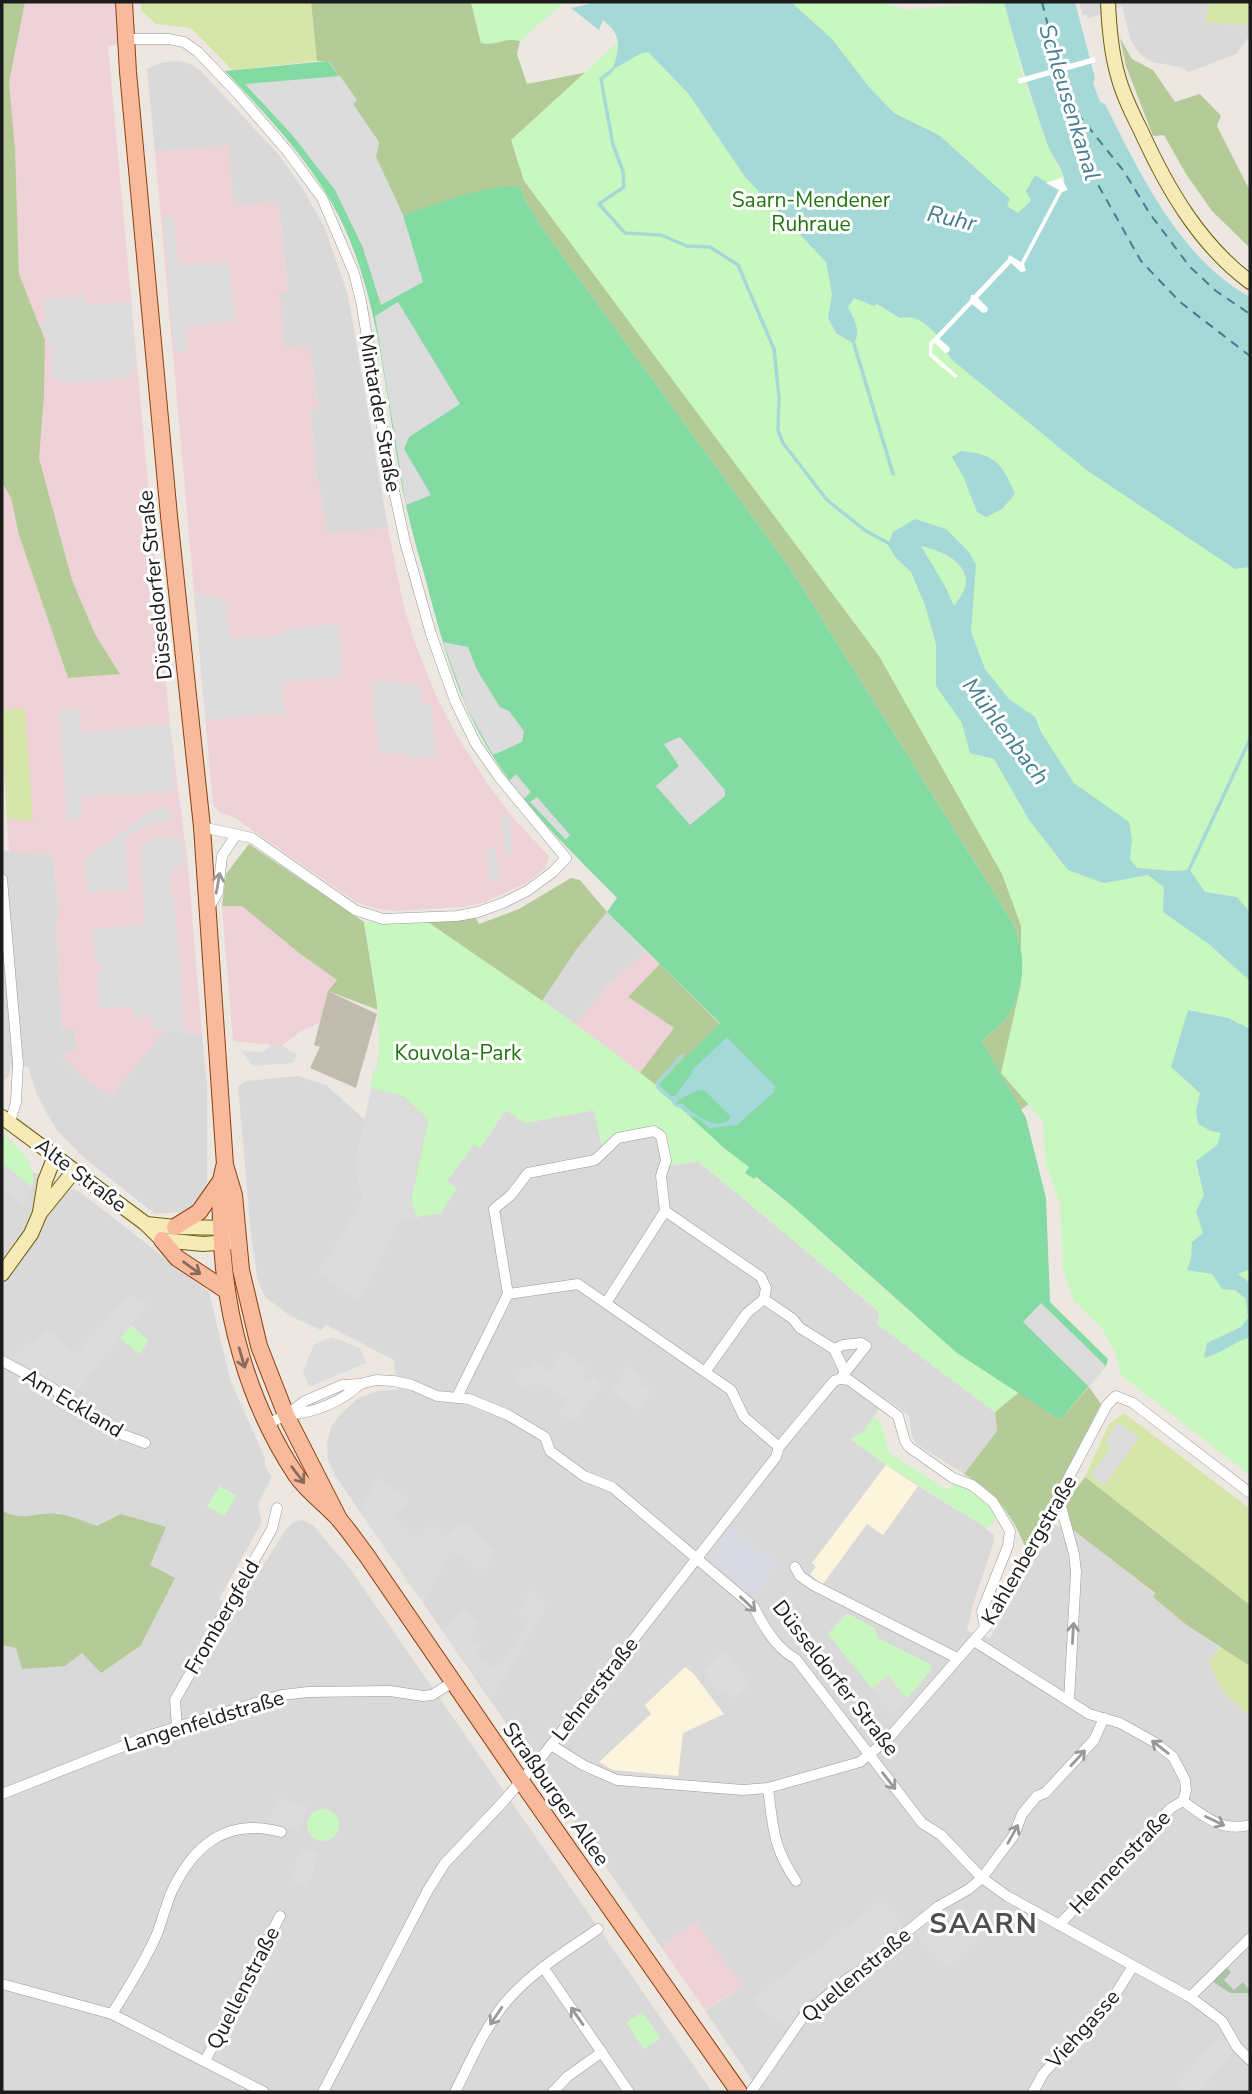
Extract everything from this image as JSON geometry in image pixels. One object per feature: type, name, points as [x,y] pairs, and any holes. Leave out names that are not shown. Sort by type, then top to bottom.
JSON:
[{"type":"main road","name":"Düsseldorfer Straße","points":[[124,2],[170,529],[202,827],[225,1165],[234,1195],[230,1235]]},
{"type":"main road","name":"Düsseldorfer Straße","points":[[225,1165],[220,1182],[230,1235]]},
{"type":"main road","points":[[175,1227],[198,1212],[220,1182]]},
{"type":"main road","name":"Straßburger Allee","points":[[230,1235],[227,1291],[244,1365],[267,1424],[298,1477],[339,1519]]},
{"type":"main road","name":"Straßburger Allee","points":[[230,1235],[259,1346],[286,1415],[339,1519],[739,2092]]},
{"type":"main road","points":[[162,1240],[177,1258],[227,1291]]},
{"type":"street","points":[[1108,2],[1112,55],[1127,101],[1154,159],[1178,203],[1229,266],[1250,282]]},
{"type":"street","name":"Mintarder Straße","points":[[127,39],[168,39],[184,43],[198,52],[289,152],[322,198],[354,272],[405,542],[431,634],[455,701],[476,744],[499,777],[566,858],[553,872],[527,891],[491,908],[457,916],[383,919],[355,910],[252,838],[236,835]]},
{"type":"street","points":[[202,827],[236,835],[222,856],[218,892],[207,913]]},
{"type":"street","name":"Alte Straße","points":[[2,879],[19,1075],[16,1102],[6,1120],[146,1224],[162,1240]]},
{"type":"street","points":[[457,1397],[508,1294],[494,1209],[511,1195],[527,1173],[595,1160],[618,1138],[654,1131],[661,1136],[666,1160],[662,1177],[665,1211],[606,1303]]},
{"type":"street","points":[[2,1274],[31,1234],[40,1213],[45,1181],[55,1156]]},
{"type":"street","points":[[40,1213],[74,1171]]},
{"type":"street","points":[[665,1211],[761,1277],[766,1288],[764,1299],[747,1313],[705,1373]]},
{"type":"street","name":"Alte Straße","points":[[146,1224],[230,1235]]},
{"type":"street","points":[[162,1240],[197,1244],[230,1235]]},
{"type":"street","points":[[508,1294],[578,1284],[731,1390],[744,1417],[779,1447]]},
{"type":"street","points":[[764,1299],[793,1319],[800,1328],[834,1349],[842,1375],[898,1416],[909,1447],[953,1478],[972,1485],[993,1502],[1010,1531],[1008,1546],[982,1611],[981,1619],[985,1628]]},
{"type":"street","name":"Lehnerstraße","points":[[323,2092],[446,1863],[551,1745],[776,1457],[779,1447],[866,1346],[861,1343],[834,1349]]},
{"type":"street","name":"Am Eckland","points":[[2,1361],[50,1386],[118,1433],[145,1443]]},
{"type":"street","name":"Düsseldorfer Straße","points":[[267,1424],[286,1415],[309,1413],[347,1396],[359,1384],[376,1380],[412,1385],[437,1396],[457,1397],[508,1415],[545,1437],[550,1451],[584,1476],[612,1487],[708,1571],[754,1607],[762,1623],[788,1655],[796,1660],[922,1823],[941,1835],[982,1878],[1007,1896],[1190,1997],[1222,2021],[1237,2047],[1250,2060]]},
{"type":"street","name":"Kahlenbergstraße","points":[[870,1756],[996,1615],[1107,1405],[1116,1396],[1133,1403],[1250,1493]]},
{"type":"street","points":[[1059,1499],[1074,1554],[1076,1572],[1069,1702]]},
{"type":"street","name":"Frombergfeld","points":[[177,1727],[175,1700],[272,1529],[277,1508]]},
{"type":"street","points":[[795,1567],[800,1576],[813,1586],[957,1658]]},
{"type":"street","points":[[974,1641],[1069,1702],[1140,1733],[1173,1757],[1185,1780],[1183,1801],[1211,1821],[1226,1827],[1250,1825]]},
{"type":"street","name":"Langenfeldstraße","points":[[2,1794],[105,1752],[177,1727],[295,1692],[390,1691],[423,1696],[432,1695],[453,1682]]},
{"type":"street","name":"Quellenstraße","points":[[751,2092],[805,2014],[847,1979],[875,1962],[939,1906],[969,1889],[982,1878],[1014,1835],[1022,1814],[1094,1740],[1104,1718]]},
{"type":"street","points":[[551,1745],[589,1768],[617,1780],[743,1790],[768,1788],[860,1762],[870,1756]]},
{"type":"street","points":[[768,1788],[774,1836],[782,1861],[796,1881]]},
{"type":"street","name":"Hennenstraße","points":[[1059,1925],[1171,1808],[1183,1801]]},
{"type":"street","points":[[112,2014],[141,1966],[184,1869],[196,1852],[215,1838],[234,1829],[253,1826],[281,1832]]},
{"type":"street","name":"Quellenstraße","points":[[205,2061],[280,1916]]},
{"type":"street","points":[[455,2092],[491,2023],[504,2004],[543,1967],[598,1929]]},
{"type":"street","points":[[1190,1997],[1250,1938]]},
{"type":"street","name":"Viehgasse","points":[[1033,2092],[1043,2074],[1115,1995],[1133,1966]]},
{"type":"street","points":[[543,1967],[629,2092]]},
{"type":"street","name":"Quellenstraße","points":[[2,1984],[112,2014],[264,2092]]},
{"type":"street","points":[[553,2092],[567,2077],[602,2052]]},
{"type":"shaded area","points":[[25,2],[123,2],[120,44],[108,46],[170,725],[188,866],[202,1036],[165,1030],[110,1097],[78,1073],[63,1056],[76,1048],[75,1029],[62,1030],[56,920],[59,920],[54,862],[50,854],[9,852],[2,735],[2,482],[11,498],[19,535],[68,678],[120,673],[95,634],[72,580],[39,458],[45,340],[19,274],[15,148],[9,83]]},
{"type":"shaded area","points":[[1079,2],[1209,2],[1206,22],[1236,25],[1250,23],[1250,35],[1236,54],[1189,72],[1180,67],[1152,62],[1140,54],[1131,41],[1122,6],[1088,19],[1087,15],[1083,15]]},
{"type":"shaded area","points":[[176,61],[189,63],[200,70],[279,155],[303,189],[325,228],[348,295],[388,528],[327,534],[315,465],[310,408],[319,408],[309,346],[285,348],[278,293],[288,291],[278,202],[234,206],[228,145],[155,152],[147,69]]},
{"type":"shaded area","points":[[340,76],[357,100],[353,104],[379,142],[376,157],[403,215],[423,282],[381,305],[363,248],[335,190],[293,136],[245,84]]},
{"type":"shaded area","points":[[229,145],[234,206],[278,202],[288,292],[279,293],[285,348],[309,346],[319,408],[310,409],[315,465],[327,533],[388,528],[403,603],[436,696],[457,736],[487,783],[514,819],[549,856],[546,868],[526,883],[485,902],[464,907],[397,911],[356,902],[232,816],[220,813],[213,805],[155,152]]},
{"type":"shaded area","points":[[163,217],[174,217],[178,264],[229,263],[235,322],[185,326],[186,352],[175,353]]},
{"type":"shaded area","points":[[85,295],[86,305],[131,301],[136,369],[128,379],[64,383],[52,377],[51,351],[40,324],[46,322],[43,299]]},
{"type":"shaded area","points":[[398,302],[460,404],[409,437],[404,449],[431,495],[406,505],[375,316]]},
{"type":"shaded area","points":[[194,593],[226,600],[230,639],[284,635],[284,629],[338,624],[342,677],[282,682],[285,713],[206,720]]},
{"type":"shaded area","points":[[443,642],[468,647],[477,670],[500,707],[509,711],[524,731],[522,742],[493,755],[467,708]]},
{"type":"shaded area","points":[[371,682],[419,685],[423,704],[430,703],[437,755],[406,759],[404,752],[380,755]]},
{"type":"shaded area","points":[[59,708],[80,708],[82,732],[170,725],[175,791],[81,797],[82,818],[67,819]]},
{"type":"shaded area","points":[[680,737],[725,790],[725,796],[690,825],[656,786],[679,766],[664,744]]},
{"type":"shaded area","points":[[516,774],[531,792],[523,800],[508,782]]},
{"type":"shaded area","points":[[537,797],[570,835],[566,840],[530,802]]},
{"type":"shaded area","points":[[168,808],[174,819],[138,829],[125,838],[128,889],[88,893],[85,859],[153,810]]},
{"type":"shaded area","points":[[509,814],[513,853],[505,854],[500,815]]},
{"type":"shaded area","points":[[168,836],[182,840],[185,866],[172,867],[173,875],[169,876],[171,895],[174,895],[185,1033],[153,1028],[152,1017],[134,1017],[132,1006],[99,1009],[97,974],[101,974],[101,963],[95,963],[92,929],[145,924],[140,850],[148,840]]},
{"type":"shaded area","points":[[496,849],[500,881],[490,882],[486,850]]},
{"type":"shaded area","points":[[2,851],[50,854],[54,862],[59,920],[56,921],[62,1029],[75,1029],[76,1049],[63,1056],[78,1073],[110,1097],[165,1030],[202,1036],[207,1085],[207,1184],[202,1196],[182,1212],[155,1214],[83,1157],[57,1130],[36,1092],[28,1067],[11,1065],[9,1075],[2,1084]]},
{"type":"shaded area","points":[[222,906],[242,906],[337,980],[328,991],[320,1022],[298,1033],[282,1046],[233,1041]]},
{"type":"shaded area","points":[[607,912],[646,951],[609,984],[576,1024],[542,1001],[576,950]]},
{"type":"shaded area","points":[[646,951],[660,964],[628,997],[674,1028],[639,1074],[576,1024],[609,984]]},
{"type":"shaded area","points":[[328,991],[377,1014],[356,1088],[310,1068],[320,1047],[314,1045]]},
{"type":"shaded area","points":[[271,1045],[282,1046],[297,1054],[293,1063],[253,1066],[242,1051],[264,1052]]},
{"type":"shaded area","points":[[298,1076],[326,1085],[365,1120],[357,1157],[357,1177],[364,1197],[359,1207],[342,1289],[358,1301],[401,1219],[441,1213],[447,1181],[474,1144],[480,1148],[506,1110],[525,1123],[595,1110],[620,1142],[653,1136],[659,1140],[669,1166],[698,1161],[878,1311],[879,1318],[876,1323],[995,1412],[997,1431],[964,1474],[916,1444],[909,1416],[886,1399],[864,1431],[918,1486],[994,1535],[967,1631],[990,1638],[1054,1525],[1072,1529],[1087,1540],[1155,1594],[1154,1597],[1188,1626],[1220,1648],[1208,1662],[1224,1692],[1245,1712],[1250,1708],[1250,2092],[763,2092],[705,2011],[736,1991],[697,1921],[661,1947],[336,1477],[328,1461],[327,1443],[331,1427],[340,1415],[357,1399],[378,1391],[397,1390],[394,1360],[326,1325],[321,1330],[292,1317],[265,1297],[258,1281],[251,1235],[238,1086],[246,1081]]},
{"type":"shaded area","points":[[371,1088],[403,1096],[428,1120],[411,1199],[416,1217],[401,1220],[358,1301],[318,1273],[364,1197],[357,1177],[357,1157]]},
{"type":"shaded area","points":[[2,1147],[33,1172],[80,1192],[209,1292],[231,1382],[265,1458],[265,1467],[272,1477],[258,1504],[262,1522],[219,1599],[236,1609],[286,1529],[293,1522],[302,1520],[313,1525],[351,1570],[712,2092],[2,2092],[2,1600],[150,1565],[58,1513],[23,1518],[8,1515],[2,1510]]},
{"type":"shaded area","points":[[2,1163],[32,1188],[24,1206],[5,1189],[2,1193]]},
{"type":"shaded area","points":[[127,1295],[149,1303],[75,1393],[11,1358],[46,1329],[77,1354]]},
{"type":"shaded area","points":[[1041,1303],[1106,1366],[1089,1387],[1023,1322]]},
{"type":"shaded area","points":[[332,1337],[360,1348],[366,1363],[309,1387],[303,1371],[314,1345]]},
{"type":"shaded area","points":[[562,1351],[586,1367],[581,1378],[588,1382],[592,1375],[603,1384],[575,1422],[559,1413],[566,1399],[533,1381],[529,1388],[514,1381],[521,1368],[529,1371],[534,1363],[549,1371]]},
{"type":"shaded area","points":[[630,1365],[643,1377],[639,1383],[652,1391],[638,1411],[611,1391]]},
{"type":"shaded area","points":[[1117,1422],[1139,1437],[1104,1486],[1090,1475],[1111,1448],[1105,1442]]},
{"type":"shaded area","points":[[886,1465],[918,1486],[883,1535],[867,1524],[823,1584],[819,1582],[810,1574],[816,1567],[812,1563]]},
{"type":"shaded area","points":[[377,1478],[409,1501],[393,1517],[415,1540],[432,1524],[444,1537],[460,1523],[467,1521],[496,1551],[483,1572],[452,1550],[423,1603],[360,1511]]},
{"type":"shaded area","points":[[730,1528],[778,1565],[754,1596],[709,1558]]},
{"type":"shaded area","points":[[531,1589],[546,1607],[492,1699],[442,1629],[465,1608],[479,1623],[470,1638],[482,1645],[475,1657],[493,1667],[507,1658],[529,1621],[518,1614]]},
{"type":"shaded area","points":[[722,1651],[727,1653],[751,1685],[733,1699],[725,1690],[719,1694],[703,1671]]},
{"type":"shaded area","points":[[685,1667],[693,1673],[724,1714],[683,1733],[678,1776],[613,1770],[599,1762],[651,1714],[645,1705]]},
{"type":"shaded area","points":[[888,1675],[907,1699],[893,1715],[872,1689]]},
{"type":"shaded area","points":[[277,1798],[307,1807],[300,1831],[270,1823]]},
{"type":"shaded area","points":[[301,1847],[318,1853],[308,1889],[291,1880]]},
{"type":"shaded area","points":[[882,1900],[905,1928],[805,2004],[788,2028],[765,2012],[754,1998]]},
{"type":"shaded area","points":[[936,1917],[954,1938],[975,1921],[984,1933],[948,1968],[913,1932]]},
{"type":"shaded area","points":[[697,1921],[743,1986],[705,2010],[661,1947]]},
{"type":"shaded area","points":[[1221,2035],[1234,2051],[1200,2092],[1185,2092],[1175,2085]]},
{"type":"green space","points":[[2,2],[25,2],[9,83],[15,148],[19,274],[45,340],[39,458],[72,580],[95,634],[120,674],[68,678],[19,535],[11,498],[3,484],[2,486]]},
{"type":"green space","points":[[141,2],[311,2],[317,61],[232,70],[191,28],[156,24],[141,10]]},
{"type":"green space","points":[[311,2],[471,2],[481,43],[520,41],[517,54],[527,84],[603,69],[1029,820],[1030,1103],[1021,1110],[982,1041],[1006,1018],[1019,992],[1022,957],[1013,923],[792,571],[543,229],[527,204],[521,188],[472,193],[403,215],[376,157],[379,142],[352,103],[356,100],[329,61],[317,61]]},
{"type":"green space","points":[[471,2],[565,2],[520,41],[487,44],[481,43]]},
{"type":"green space","name":"Saarn-Mendener Ruhraue","points":[[662,2],[884,2],[904,10],[1004,2],[1023,75],[1050,151],[1064,176],[1050,182],[1250,409],[1250,1475],[1121,1375],[1115,1352],[1101,1327],[1074,1301],[1063,1269],[1060,1204],[1046,1164],[1043,1121],[1001,1073],[1021,984],[1021,926],[1002,874],[879,656],[524,181],[511,140]]},
{"type":"green space","points":[[1209,2],[1250,2],[1250,23],[1236,25],[1205,22]]},
{"type":"green space","points":[[1120,38],[1132,59],[1153,70],[1175,102],[1200,94],[1221,116],[1217,126],[1250,191],[1250,248],[1212,211],[1186,174],[1164,135],[1153,136],[1126,66]]},
{"type":"green space","points":[[328,61],[357,100],[353,104],[379,142],[376,157],[403,215],[481,190],[511,186],[521,188],[527,204],[543,229],[792,571],[1013,923],[1022,957],[1019,992],[1006,1018],[982,1041],[1026,1118],[1046,1198],[1050,1302],[1108,1359],[1106,1366],[1060,1420],[957,1353],[790,1204],[756,1177],[754,1179],[745,1173],[749,1167],[724,1148],[657,1086],[720,1023],[607,912],[617,898],[522,797],[505,775],[476,727],[446,653],[412,532],[399,470],[383,366],[359,264],[346,231],[322,186],[277,127],[225,71]]},
{"type":"green space","points":[[25,709],[33,821],[7,819],[2,710]]},
{"type":"green space","points":[[249,844],[364,922],[378,1010],[328,991],[337,980],[242,906],[222,906],[226,874]]},
{"type":"green space","points":[[571,878],[580,880],[607,912],[576,950],[542,1001],[426,921],[476,918],[479,924],[519,909]]},
{"type":"green space","name":"Kouvola-Park","points":[[426,921],[629,1064],[750,1167],[746,1172],[790,1204],[913,1315],[1060,1420],[1019,1392],[995,1412],[876,1323],[879,1318],[878,1311],[698,1161],[669,1166],[671,1159],[668,1135],[655,1127],[604,1147],[594,1110],[525,1123],[506,1110],[480,1149],[474,1144],[447,1181],[457,1189],[441,1213],[416,1217],[411,1199],[428,1120],[403,1096],[371,1088],[374,1071],[377,1070],[379,1033],[364,922]]},
{"type":"green space","points":[[660,964],[720,1024],[657,1086],[639,1074],[674,1028],[628,997]]},
{"type":"green space","points":[[378,1010],[437,1055],[416,1217],[411,1199],[403,1096],[371,1088],[380,1046]]},
{"type":"green space","points":[[2,1134],[15,1144],[30,1164],[32,1188],[2,1163]]},
{"type":"green space","points":[[131,1325],[149,1341],[139,1354],[120,1338]]},
{"type":"green space","points":[[1089,1387],[1101,1404],[1026,1549],[1002,1506],[964,1474],[997,1431],[995,1412],[1019,1392],[1060,1420]]},
{"type":"green space","points":[[1124,1413],[1250,1509],[1250,1605],[1085,1477],[1109,1424]]},
{"type":"green space","points":[[873,1417],[881,1422],[889,1453],[947,1490],[955,1484],[974,1493],[984,1501],[996,1519],[987,1528],[886,1465],[850,1439],[864,1431]]},
{"type":"green space","points":[[1085,1477],[1250,1605],[1250,1666],[1188,1626],[1153,1597],[1155,1593],[1072,1529],[1066,1502]]},
{"type":"green space","points":[[220,1486],[237,1496],[224,1516],[207,1506]]},
{"type":"green space","points":[[2,1510],[16,1516],[63,1515],[97,1526],[121,1514],[166,1527],[150,1565],[175,1578],[141,1645],[101,1673],[82,1653],[65,1666],[22,1669],[16,1648],[2,1645]]},
{"type":"green space","points":[[847,1613],[875,1628],[878,1638],[930,1664],[932,1669],[907,1699],[888,1676],[872,1689],[828,1634]]},
{"type":"green space","points":[[1222,1646],[1250,1666],[1250,1708],[1245,1712],[1224,1692],[1208,1662]]},
{"type":"green space","points":[[323,1809],[334,1814],[339,1825],[334,1836],[323,1841],[312,1836],[307,1825],[312,1814]]},
{"type":"green space","points":[[1226,1967],[1231,1972],[1224,1980],[1234,1990],[1243,1982],[1250,1991],[1250,1997],[1248,1993],[1230,1993],[1212,1981]]},
{"type":"green space","points":[[642,2012],[661,2038],[644,2049],[626,2023]]},
{"type":"water","points":[[589,2],[791,2],[831,38],[869,87],[894,113],[939,135],[1010,199],[1007,206],[1018,213],[1031,201],[1026,191],[1035,175],[1061,191],[1066,187],[1062,170],[1050,151],[1042,128],[1004,2],[1075,2],[1095,78],[1093,83],[1100,102],[1105,104],[1132,158],[1164,212],[1203,261],[1225,281],[1250,297],[1250,567],[1235,569],[1088,471],[952,360],[947,353],[950,348],[922,322],[908,317],[900,318],[877,304],[874,306],[854,298],[848,307],[857,330],[854,344],[836,333],[828,318],[832,294],[826,262],[745,177],[688,93],[648,52],[612,70],[618,49],[614,31],[603,20],[599,30],[571,8],[590,4]]},
{"type":"water","points":[[961,451],[990,458],[1006,475],[1015,494],[1002,509],[986,517],[977,512],[964,478],[952,457]]},
{"type":"water","points":[[915,519],[946,529],[969,552],[976,565],[971,632],[985,669],[1009,699],[1035,717],[1041,732],[1074,783],[1129,822],[1132,840],[1130,859],[1137,868],[1190,870],[1205,892],[1237,897],[1250,912],[1250,981],[1210,945],[1163,912],[1164,887],[1148,875],[1104,883],[1068,870],[1029,820],[994,759],[970,753],[962,723],[936,686],[936,644],[925,605],[911,572],[896,558],[888,545],[893,532]],"holes":[[[921,546],[949,556],[964,572],[965,586],[954,606]]]},
{"type":"water","points":[[1188,1010],[1228,1018],[1250,1029],[1250,1269],[1238,1274],[1250,1283],[1250,1337],[1204,1358],[1207,1343],[1241,1327],[1248,1318],[1246,1299],[1235,1290],[1222,1289],[1212,1274],[1187,1270],[1192,1242],[1203,1233],[1196,1211],[1204,1195],[1196,1161],[1217,1145],[1221,1133],[1198,1124],[1196,1111],[1200,1093],[1171,1067]]},
{"type":"water","points":[[727,1037],[775,1086],[774,1092],[737,1125],[709,1128],[698,1118],[687,1115],[685,1110],[674,1106],[656,1088],[657,1083],[671,1096],[675,1096],[691,1071]],"holes":[[[698,1090],[705,1091],[730,1116],[729,1120],[718,1124],[711,1122],[683,1104],[676,1104]]]},
{"type":"pier","points":[[1094,57],[1096,62],[1019,84],[1017,79]]},
{"type":"pier","points":[[1061,178],[1068,190],[1062,192],[1024,264],[1026,271],[1021,272],[1011,263],[978,298],[988,308],[987,312],[983,313],[972,304],[939,339],[950,348],[949,352],[945,353],[933,344],[932,353],[958,376],[955,378],[929,356],[929,343],[1009,255],[1021,262],[1059,190],[1046,183]]},
{"type":"waterway","name":"Mühlenbach","points":[[612,70],[601,79],[613,145],[623,171],[624,187],[599,204],[625,233],[661,235],[687,246],[710,247],[738,265],[774,349],[779,397],[778,430],[783,443],[827,500],[866,531],[892,545]]},
{"type":"waterway","points":[[854,344],[893,474]]},
{"type":"waterway","points":[[1187,874],[1250,739]]},
{"type":"waterway","points":[[657,1083],[683,1055]]},
{"type":"ferry route","points":[[1042,2],[1056,58],[1097,183],[1141,261],[1180,302],[1250,356]]},
{"type":"ferry route","points":[[1077,113],[1123,170],[1150,214],[1190,267],[1216,291],[1250,314]]},
{"type":"district","name":"SAARN","points":[[984,1923]]},
{"type":"water label","name":"Schleusenkanal","points":[[1070,102]]},
{"type":"water label","name":"Ruhr","points":[[952,218]]}]
